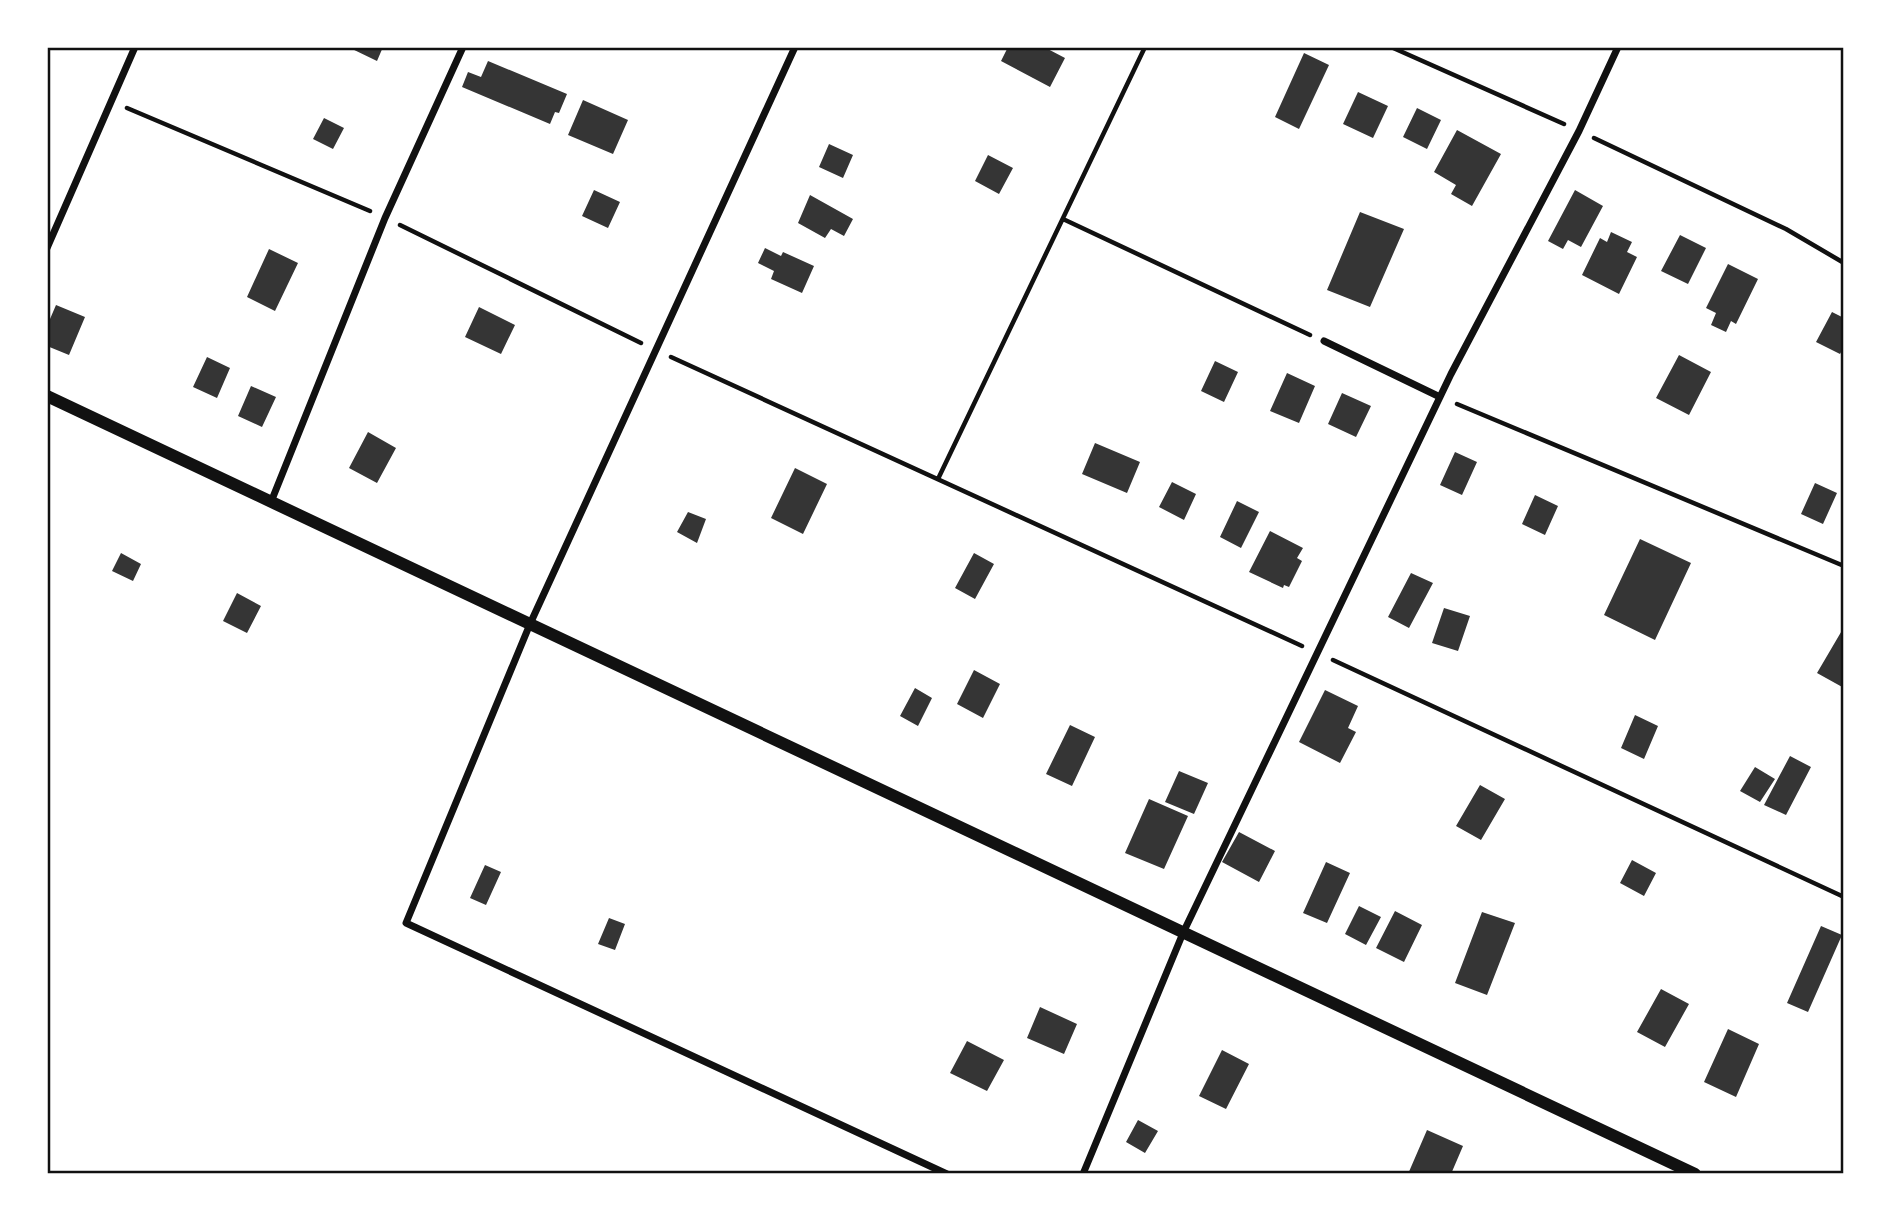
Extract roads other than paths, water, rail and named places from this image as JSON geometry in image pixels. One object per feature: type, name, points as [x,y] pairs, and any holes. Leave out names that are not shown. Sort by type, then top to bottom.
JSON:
[{"type":"street","points":[[47,248],[135,47]]},
{"type":"street","points":[[271,502],[385,218],[463,47]]},
{"type":"street","points":[[795,47],[530,624],[406,923],[947,1174]]},
{"type":"street","points":[[1083,1174],[1183,933],[1440,397],[1578,131],[1618,47]]},
{"type":"street","points":[[1324,341],[1440,397]]},
{"type":"street","points":[[47,396],[1695,1174]]}]
